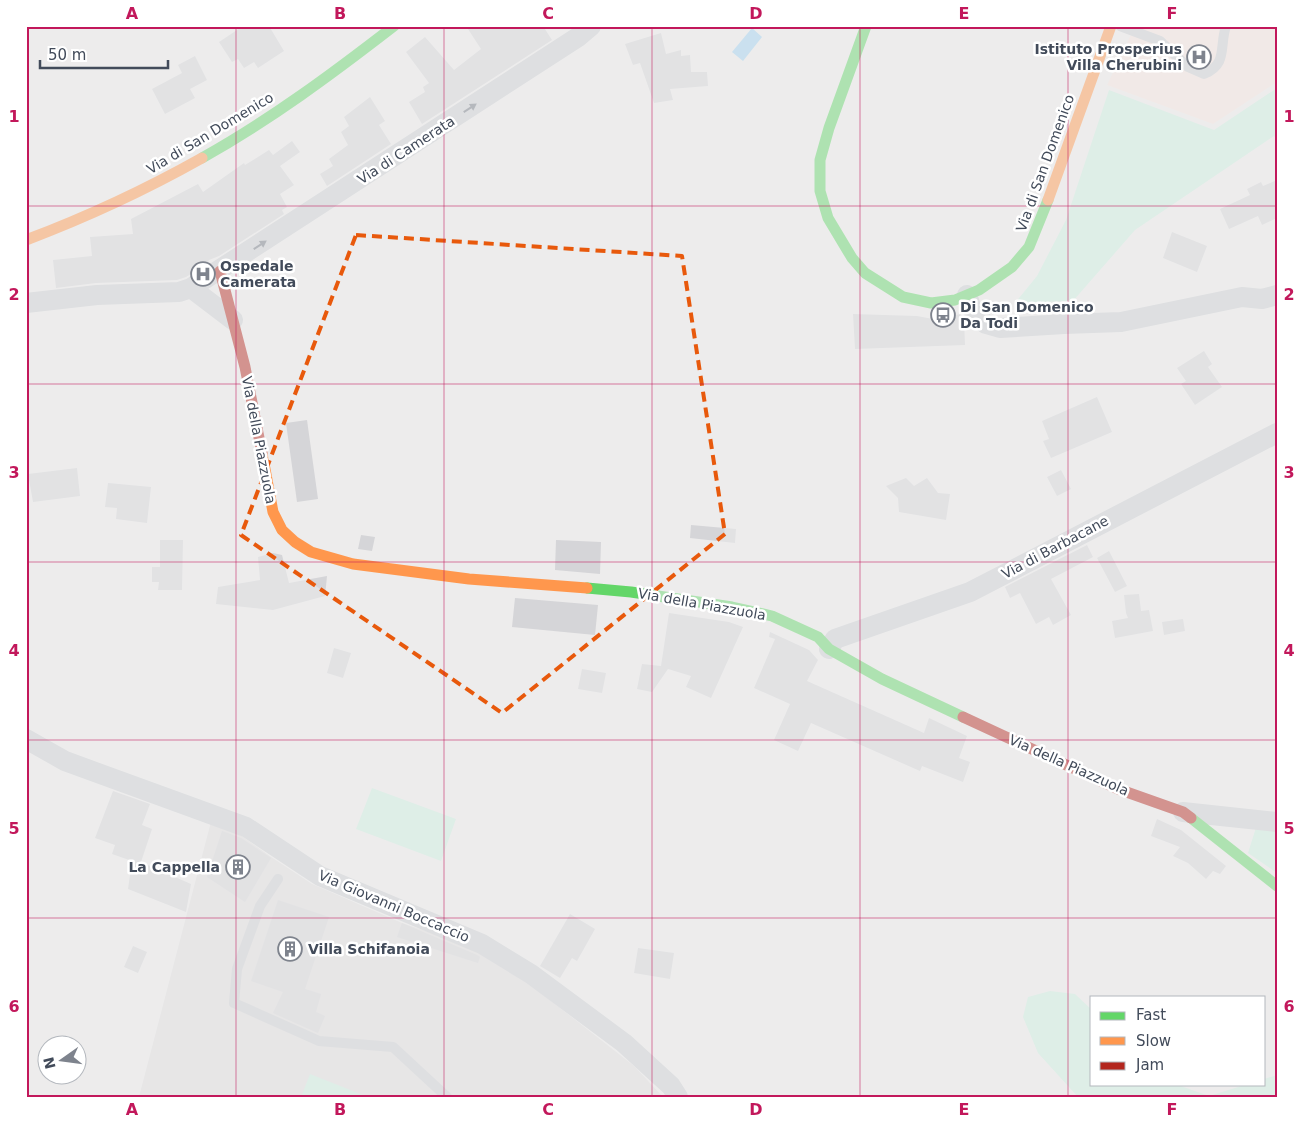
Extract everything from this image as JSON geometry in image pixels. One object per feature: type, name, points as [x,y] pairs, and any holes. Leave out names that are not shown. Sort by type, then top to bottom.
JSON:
[{"type":"street","name":"Via di San Domenico","points":[[26,240],[110,207],[187,168],[264,121],[358,55],[394,26]]},
{"type":"street","name":"Via di Camerata","points":[[220,271],[578,37],[591,26]]},
{"type":"street","name":"Via di San Domenico","points":[[866,26],[820,160],[820,191],[828,218],[845,246],[865,273],[895,294],[931,303],[955,300],[979,290],[1002,275],[1017,262],[1029,247],[1044,215],[1111,26]]},
{"type":"street","points":[[26,303],[96,294],[179,292],[191,288],[220,271]]},
{"type":"street","name":"Via della Piazzuola","points":[[220,271],[247,377],[273,512],[282,530],[295,542],[311,552],[353,564],[460,578],[631,592],[732,607],[772,616],[818,637],[829,649],[882,679],[1118,789],[1183,812],[1277,886]]},
{"type":"street","points":[[191,288],[233,320]]},
{"type":"street","points":[[967,295],[977,317],[986,324],[1000,328],[1121,322],[1242,297],[1262,299],[1277,295]]},
{"type":"street","name":"Via di Barbacane","points":[[829,649],[835,639],[970,592],[1277,432]]},
{"type":"street","name":"Via Giovanni Boccaccio","points":[[26,739],[65,761],[246,827],[320,876],[482,944],[531,974],[624,1043],[671,1086],[678,1097]]},
{"type":"street","points":[[1183,812],[1277,822]]},
{"type":"lane","points":[[1120,26],[1160,41],[1188,67],[1204,74],[1214,70],[1220,61],[1226,26]]},
{"type":"lane","points":[[278,879],[260,906],[237,970],[234,1003],[319,1041],[393,1047],[448,1097]]},
{"type":"highlighted area","points":[[356,235],[682,256],[725,534],[502,713],[241,535]]},
{"type":"shaded area","name":"Istituto Prosperius Villa Cherubini","points":[[1135,26],[1277,26],[1277,82],[1213,124],[1107,85]]},
{"type":"shaded area","points":[[212,818],[225,824],[312,884],[402,923],[482,950],[513,971],[634,1066],[663,1097],[139,1097]]},
{"type":"green space","points":[[1277,88],[1277,140],[1274,136],[1135,230],[1073,301],[1015,303],[1037,276],[1066,220],[1109,90],[1214,130]]},
{"type":"green space","points":[[372,788],[456,819],[441,861],[356,829]]},
{"type":"green space","points":[[1260,815],[1277,819],[1277,873],[1248,853]]},
{"type":"green space","points":[[1050,991],[1075,994],[1090,1008],[1090,1086],[1181,1086],[1209,1096],[1242,1086],[1266,1086],[1266,1078],[1277,1075],[1277,1097],[1078,1097],[1038,1053],[1023,1017],[1028,997]]},
{"type":"green space","points":[[310,1074],[368,1097],[301,1097]]},
{"type":"water","points":[[752,28],[762,37],[743,61],[732,52]]},
{"type":"building","points":[[243,26],[269,26],[284,51],[258,68],[254,62],[244,68],[238,59],[232,62],[219,42]]},
{"type":"building","points":[[466,26],[543,26],[552,40],[422,124],[409,102],[425,92],[423,87],[429,83],[406,52],[425,37],[454,70],[481,49]]},
{"type":"building","points":[[661,33],[666,54],[681,50],[681,56],[690,55],[691,72],[707,72],[708,86],[670,89],[673,100],[654,103],[640,63],[633,65],[625,44]]},
{"type":"building","points":[[195,56],[207,80],[190,89],[195,98],[165,114],[152,89],[182,73],[178,65]]},
{"type":"building","points":[[370,97],[385,121],[379,125],[391,144],[327,186],[320,174],[333,166],[329,159],[348,145],[341,132],[349,126],[344,117]]},
{"type":"building","points":[[292,141],[300,152],[280,166],[294,185],[280,194],[287,207],[282,210],[284,214],[219,256],[209,260],[207,264],[186,277],[177,280],[96,283],[56,288],[53,260],[92,256],[90,237],[133,234],[131,219],[198,184],[203,192],[244,163],[245,165],[269,150],[273,155]]},
{"type":"building","points":[[1277,180],[1277,218],[1262,225],[1258,216],[1229,229],[1220,209],[1250,195],[1247,189],[1261,182],[1263,186]]},
{"type":"building","points":[[1172,232],[1207,246],[1197,272],[1163,258]]},
{"type":"building","points":[[853,314],[917,316],[933,319],[961,314],[964,319],[965,345],[855,349]]},
{"type":"building","points":[[1204,351],[1212,364],[1208,367],[1222,387],[1195,405],[1181,384],[1186,381],[1177,368]]},
{"type":"building","points":[[1097,397],[1112,432],[1051,458],[1043,441],[1049,439],[1042,421]]},
{"type":"building","points":[[307,420],[318,499],[297,502],[286,423]]},
{"type":"building","points":[[77,468],[80,496],[33,502],[28,474]]},
{"type":"building","points":[[1061,470],[1071,489],[1057,496],[1047,477]]},
{"type":"building","points":[[906,478],[914,486],[927,478],[938,493],[950,494],[946,520],[899,512],[898,498],[886,486]]},
{"type":"building","points":[[108,483],[151,487],[147,523],[116,519],[117,508],[105,507]]},
{"type":"building","points":[[691,525],[736,529],[735,543],[690,538]]},
{"type":"building","points":[[361,535],[375,537],[372,551],[358,549]]},
{"type":"building","points":[[160,540],[183,540],[182,590],[158,590],[159,582],[152,582],[152,567],[160,567]]},
{"type":"building","points":[[556,540],[601,542],[600,574],[555,570]]},
{"type":"building","points":[[1087,545],[1093,557],[1051,579],[1071,615],[1053,625],[1049,617],[1036,624],[1020,593],[1010,598],[1005,587]]},
{"type":"building","points":[[1109,551],[1127,586],[1115,592],[1097,558]]},
{"type":"building","points":[[273,553],[282,555],[289,583],[327,576],[325,596],[273,610],[216,604],[218,587],[260,580],[258,557]]},
{"type":"building","points":[[1139,594],[1141,611],[1149,610],[1153,631],[1115,638],[1112,621],[1128,618],[1124,595]]},
{"type":"building","points":[[515,598],[598,605],[595,635],[512,627]]},
{"type":"building","points":[[669,613],[729,622],[743,627],[711,698],[686,687],[691,676],[668,669],[652,692],[637,689],[642,664],[661,666]]},
{"type":"building","points":[[1183,619],[1185,631],[1164,635],[1162,622]]},
{"type":"building","points":[[770,632],[809,650],[818,660],[807,681],[924,733],[929,718],[967,736],[959,758],[970,762],[963,782],[922,766],[920,771],[811,723],[798,751],[774,740],[790,704],[754,688],[775,639],[769,637]]},
{"type":"building","points":[[334,648],[351,653],[343,678],[327,673]]},
{"type":"building","points":[[582,669],[606,673],[602,693],[578,689]]},
{"type":"building","points":[[113,791],[150,804],[142,825],[152,829],[141,862],[191,884],[186,912],[128,889],[132,861],[112,854],[115,845],[95,838]]},
{"type":"building","points":[[1157,819],[1181,830],[1226,866],[1220,874],[1213,871],[1206,879],[1188,863],[1173,856],[1180,847],[1151,836]]},
{"type":"building","name":"La Cappella","points":[[222,831],[241,838],[271,858],[245,902],[207,877]]},
{"type":"building","name":"Villa Schifanoia","points":[[278,900],[329,917],[305,989],[321,994],[316,1012],[325,1016],[318,1033],[273,1013],[283,992],[251,981]]},
{"type":"building","points":[[570,914],[595,929],[577,961],[572,958],[560,978],[540,966]]},
{"type":"building","points":[[402,923],[477,955],[480,957],[478,963],[397,937]]},
{"type":"building","points":[[133,946],[147,952],[138,973],[124,967]]},
{"type":"building","points":[[638,948],[674,953],[670,979],[634,973]]},
{"type":"traffic: fast","points":[[202,158],[300,96],[394,26]]},
{"type":"traffic: fast","points":[[866,26],[829,128],[820,160],[820,191],[828,218],[852,258],[865,273],[903,297],[931,303],[955,300],[979,290],[1012,267],[1029,247],[1048,200]]},
{"type":"traffic: fast","points":[[587,588],[631,592],[732,607],[772,616],[818,637],[829,649],[882,679],[963,717]]},
{"type":"traffic: fast","points":[[1191,818],[1277,886]]},
{"type":"traffic: slow","points":[[1048,200],[1111,26]]},
{"type":"traffic: slow","points":[[26,240],[116,202],[202,158]]},
{"type":"traffic: slow","points":[[262,453],[273,512],[282,530],[295,542],[311,552],[353,564],[469,579],[587,588]]},
{"type":"traffic: jam","points":[[220,271],[245,367],[262,453]]},
{"type":"traffic: jam","points":[[963,717],[1118,789],[1183,812],[1191,818]]},
{"type":"place","name":"Istituto Prosperius Villa Cherubini","points":[[1199,57]]},
{"type":"place","name":"Ospedale Camerata","points":[[203,274]]},
{"type":"place","name":"Di San Domenico Da Todi","points":[[943,315]]},
{"type":"place","name":"La Cappella","points":[[238,867]]},
{"type":"place","name":"Villa Schifanoia","points":[[290,949]]}]
